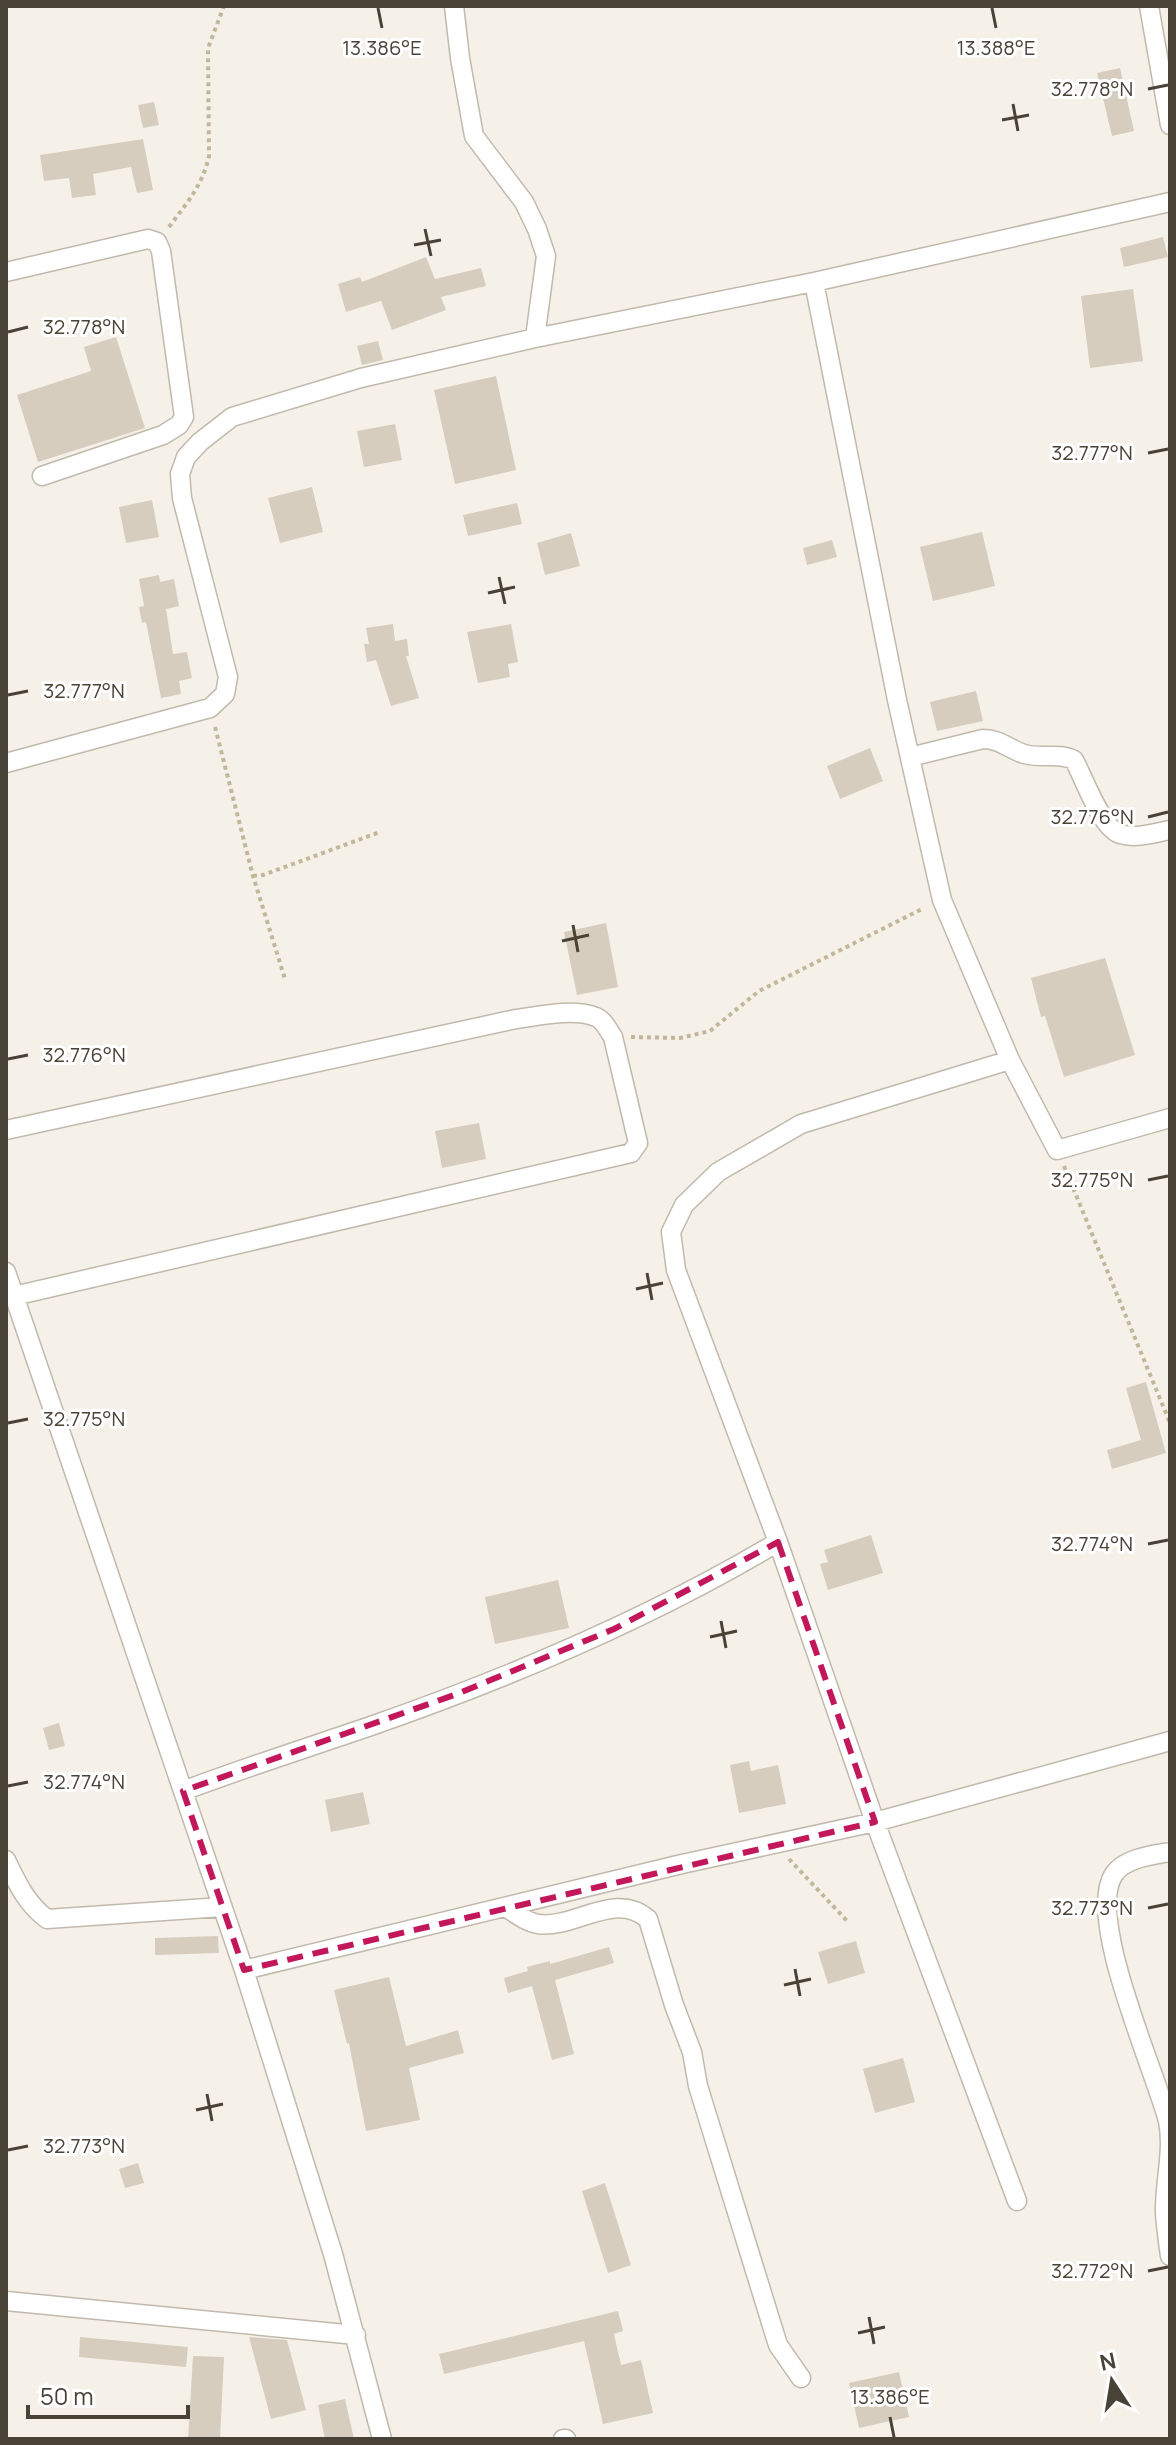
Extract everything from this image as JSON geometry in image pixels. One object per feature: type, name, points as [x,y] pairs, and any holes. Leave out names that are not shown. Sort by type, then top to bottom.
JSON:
[{"type":"street","points":[[454,6],[474,136],[524,202],[546,256],[535,338]]},
{"type":"street","points":[[1149,6],[1170,125]]},
{"type":"street","points":[[6,763],[210,708],[225,694],[228,677],[182,498],[180,474],[186,457],[232,417],[361,378],[535,338],[814,282],[1170,202]]},
{"type":"street","points":[[6,272],[148,239],[157,242],[161,251],[184,417],[179,425],[163,435],[42,476]]},
{"type":"street","points":[[814,282],[942,900],[1010,1060],[1057,1150],[1170,1118]]},
{"type":"street","points":[[910,757],[983,739],[995,739],[1024,754],[1066,756],[1074,760],[1110,828],[1119,834],[1139,836],[1170,830]]},
{"type":"street","points":[[6,1130],[516,1019],[561,1013],[596,1017],[613,1037],[638,1143],[631,1153],[14,1296]]},
{"type":"street","points":[[1010,1060],[801,1124],[718,1172],[684,1205],[671,1232],[676,1270],[778,1542],[875,1822],[1017,2201]]},
{"type":"street","points":[[6,1272],[244,1970],[356,2335],[382,2439]]},
{"type":"street","points":[[183,1791],[457,1694],[614,1629],[717,1579],[778,1542]]},
{"type":"street","points":[[244,1970],[773,1843],[875,1822],[1170,1741]]},
{"type":"street","points":[[1170,1852],[1122,1866],[1108,1887],[1106,1905],[1131,2013],[1168,2124],[1165,2213],[1170,2256]]},
{"type":"street","points":[[6,1860],[19,1889],[34,1909],[47,1919],[222,1907]]},
{"type":"street","points":[[505,1907],[528,1921],[549,1925],[597,1911],[626,1907],[648,1919],[692,2052],[698,2086],[766,2308],[782,2353],[801,2378]]},
{"type":"street","points":[[6,2301],[356,2335]]},
{"type":"path","points":[[157,242],[198,188],[206,172],[209,156],[208,48],[224,6]]},
{"type":"path","points":[[210,708],[253,876],[285,979]]},
{"type":"path","points":[[253,876],[380,832]]},
{"type":"path","points":[[613,1037],[680,1038],[710,1031],[759,991],[942,900]]},
{"type":"path","points":[[1057,1150],[1170,1423]]},
{"type":"path","points":[[773,1843],[849,1923]]},
{"type":"highlighted area","points":[[778,1542],[875,1822],[244,1970],[183,1791],[457,1694],[614,1629]]},
{"type":"building","points":[[1120,68],[1134,131],[1112,136],[1097,73]]},
{"type":"building","points":[[154,102],[159,125],[143,128],[138,105]]},
{"type":"building","points":[[143,139],[153,190],[137,193],[131,167],[93,174],[96,195],[72,198],[69,178],[44,181],[40,155]]},
{"type":"building","points":[[1163,237],[1168,257],[1124,267],[1120,248]]},
{"type":"building","points":[[426,257],[435,279],[481,268],[486,286],[441,297],[446,310],[392,330],[381,301],[346,312],[338,284],[360,277],[362,282]]},
{"type":"building","points":[[1133,289],[1143,361],[1090,368],[1081,296]]},
{"type":"building","points":[[116,337],[145,428],[38,462],[17,395],[91,371],[84,347]]},
{"type":"building","points":[[378,341],[383,360],[362,365],[357,346]]},
{"type":"building","points":[[496,376],[516,470],[455,484],[434,390]]},
{"type":"building","points":[[395,424],[402,460],[364,467],[357,431]]},
{"type":"building","points":[[312,487],[323,532],[280,543],[268,498]]},
{"type":"building","points":[[152,500],[159,537],[126,543],[119,507]]},
{"type":"building","points":[[517,503],[522,524],[468,536],[463,515]]},
{"type":"building","points":[[982,532],[995,586],[933,601],[920,547]]},
{"type":"building","points":[[571,533],[580,566],[545,575],[537,543]]},
{"type":"building","points":[[832,540],[837,557],[807,565],[803,548]]},
{"type":"building","points":[[159,575],[160,582],[174,579],[179,606],[166,609],[173,654],[187,652],[192,678],[179,681],[181,694],[161,698],[146,622],[142,623],[139,607],[144,606],[139,579]]},
{"type":"building","points":[[393,624],[395,641],[407,639],[409,656],[406,656],[419,698],[391,706],[376,660],[367,662],[364,644],[369,644],[366,628]]},
{"type":"building","points":[[511,624],[518,662],[508,664],[510,677],[478,683],[467,632]]},
{"type":"building","points":[[976,691],[983,721],[937,731],[930,702]]},
{"type":"building","points":[[870,748],[883,781],[840,799],[827,766]]},
{"type":"building","points":[[606,923],[618,987],[577,995],[564,932]]},
{"type":"building","points":[[1105,958],[1135,1055],[1064,1077],[1045,1016],[1041,1017],[1031,978]]},
{"type":"building","points":[[479,1123],[486,1159],[442,1168],[435,1131]]},
{"type":"building","points":[[1146,1382],[1166,1453],[1112,1469],[1107,1450],[1141,1440],[1126,1388]]},
{"type":"building","points":[[871,1535],[883,1573],[828,1590],[820,1564],[828,1562],[824,1550]]},
{"type":"building","points":[[558,1580],[569,1628],[495,1644],[485,1597]]},
{"type":"building","points":[[59,1723],[65,1746],[49,1750],[43,1728]]},
{"type":"building","points":[[749,1761],[751,1771],[778,1765],[786,1804],[739,1813],[730,1765]]},
{"type":"building","points":[[363,1792],[370,1824],[331,1832],[325,1800]]},
{"type":"building","points":[[218,1936],[219,1953],[155,1955],[155,1938]]},
{"type":"building","points":[[856,1941],[865,1973],[828,1984],[818,1952]]},
{"type":"building","points":[[609,1947],[614,1963],[555,1980],[574,2054],[552,2060],[532,1986],[508,1993],[504,1978],[528,1971],[527,1967],[550,1961],[550,1964]]},
{"type":"building","points":[[389,1977],[406,2046],[458,2030],[464,2053],[409,2068],[420,2120],[366,2131],[349,2043],[334,1990]]},
{"type":"building","points":[[903,2058],[915,2102],[875,2113],[863,2069]]},
{"type":"building","points":[[138,2163],[144,2183],[125,2188],[119,2169]]},
{"type":"building","points":[[605,2183],[631,2265],[608,2273],[582,2191]]},
{"type":"building","points":[[618,2311],[623,2331],[614,2334],[621,2365],[641,2360],[653,2413],[603,2424],[584,2341],[444,2374],[439,2354]]},
{"type":"building","points":[[80,2337],[188,2347],[186,2367],[79,2357]]},
{"type":"building","points":[[249,2337],[287,2340],[306,2410],[271,2419]]},
{"type":"building","points":[[193,2356],[224,2357],[220,2439],[188,2439]]},
{"type":"building","points":[[899,2372],[909,2417],[859,2428],[849,2383]]},
{"type":"building","points":[[345,2399],[354,2439],[325,2439],[318,2405]]}]
